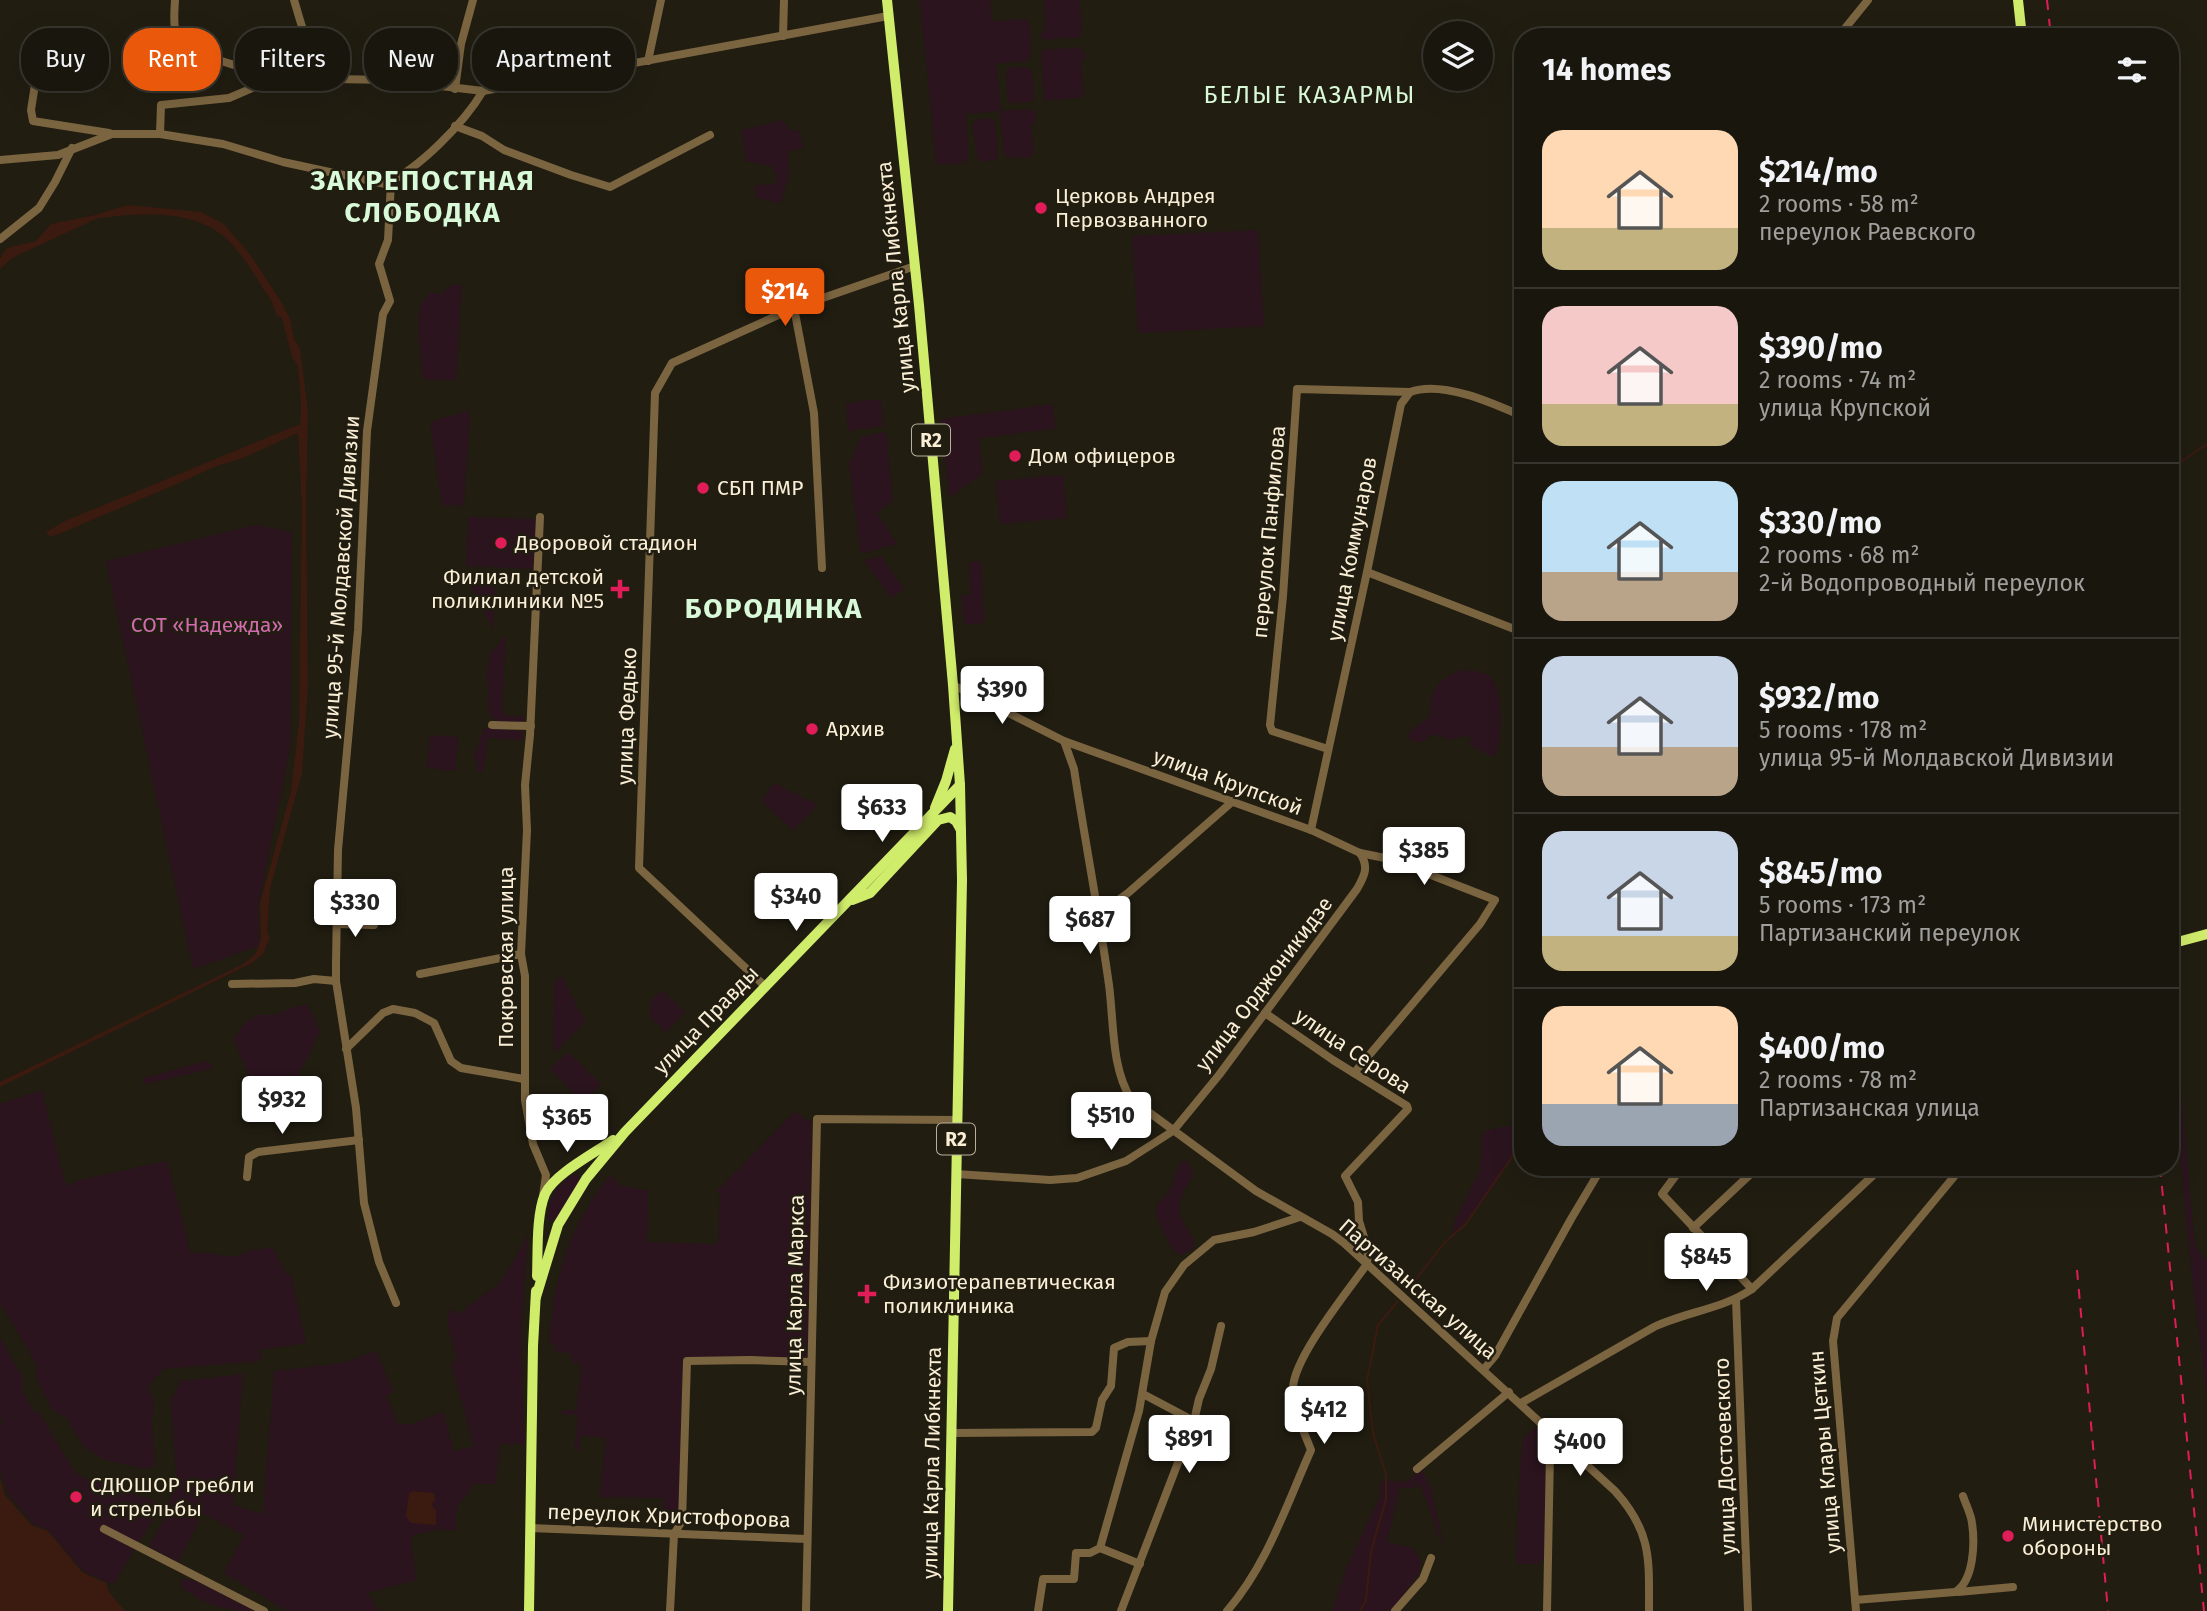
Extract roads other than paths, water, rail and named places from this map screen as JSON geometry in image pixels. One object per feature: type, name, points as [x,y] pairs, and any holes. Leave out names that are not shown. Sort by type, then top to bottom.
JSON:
[{"type":"main road","name":"улица Карла Либкнехта","points":[[887,0],[945,593],[962,832],[948,1611]]},
{"type":"main road","points":[[2018,0],[2021,28]]},
{"type":"main road","points":[[932,814],[946,781],[957,743]]},
{"type":"main road","name":"улица Правды","points":[[558,1225],[586,1179],[625,1132],[960,785]]},
{"type":"main road","points":[[848,901],[870,892],[938,820],[950,817],[956,821],[962,832]]},
{"type":"main road","points":[[2179,944],[2207,934]]},
{"type":"main road","points":[[2179,945],[2207,940]]},
{"type":"main road","name":"улица Правды","points":[[542,1203],[549,1188],[559,1178],[625,1132]]},
{"type":"main road","points":[[575,1167],[582,1168],[586,1179]]},
{"type":"main road","points":[[529,1611],[536,1297],[542,1203]]},
{"type":"main road","points":[[536,1297],[558,1225],[549,1226],[540,1220]]},
{"type":"street","points":[[175,0],[175,29],[182,46],[189,51],[235,65]]},
{"type":"street","points":[[293,0],[303,28]]},
{"type":"street","points":[[458,66],[473,0]]},
{"type":"street","points":[[648,61],[661,0]]},
{"type":"street","points":[[783,36],[784,0]]},
{"type":"street","points":[[1845,28],[1868,0]]},
{"type":"street","points":[[635,63],[888,16]]},
{"type":"street","points":[[34,91],[31,110],[33,121],[112,134],[160,134],[223,144],[283,162],[377,184],[391,182],[440,144],[483,91]]},
{"type":"street","points":[[160,134],[161,105],[229,98],[245,91]]},
{"type":"street","points":[[455,126],[482,136],[504,150],[610,187],[710,135]]},
{"type":"street","points":[[0,160],[58,155],[112,134]]},
{"type":"street","points":[[0,239],[39,208],[72,148]]},
{"type":"street","name":"улица 95-й Молдавской Дивизии","points":[[391,182],[388,240],[379,264],[390,301],[383,314],[367,431],[358,630],[338,850],[336,981],[359,1140],[364,1203],[379,1262],[396,1303]]},
{"type":"street","points":[[822,568],[814,420],[794,308],[915,266]]},
{"type":"street","name":"улица Федько","points":[[766,987],[639,868],[655,393],[672,363],[794,308]]},
{"type":"street","points":[[1410,392],[1423,388],[1443,390],[1483,400],[1514,413]]},
{"type":"street","name":"переулок Панфилова","points":[[1328,749],[1272,731],[1270,724],[1283,596],[1297,389],[1410,392]]},
{"type":"street","name":"улица Коммунаров","points":[[1311,830],[1367,572],[1397,416],[1401,404],[1410,392]]},
{"type":"street","name":"Покровская улица","points":[[540,517],[531,731],[525,793],[527,830],[521,954],[525,976],[526,1111],[533,1144],[546,1175]]},
{"type":"street","points":[[1367,572],[1514,629]]},
{"type":"street","name":"улица Крупской","points":[[953,685],[1064,741],[1311,830],[1360,853],[1390,859],[1495,900],[1480,924],[1354,1073]]},
{"type":"street","points":[[492,725],[531,731]]},
{"type":"street","name":"Партизанская улица","points":[[1064,741],[1074,769],[1121,1081],[1131,1099],[1256,1191],[1332,1234],[1548,1427],[1615,1491],[1636,1517],[1643,1532],[1647,1548],[1649,1611]]},
{"type":"street","points":[[1097,911],[1128,893],[1233,801]]},
{"type":"street","name":"улица Орджоникидзе","points":[[956,1174],[1050,1180],[1077,1178],[1126,1161],[1173,1131],[1219,1075],[1357,889],[1366,867],[1360,853]]},
{"type":"street","points":[[337,924],[374,925]]},
{"type":"street","points":[[420,974],[521,954]]},
{"type":"street","points":[[232,984],[295,983],[314,979],[336,981]]},
{"type":"street","points":[[346,1049],[383,1013],[393,1009],[415,1013],[434,1023],[451,1060],[461,1068],[524,1079]]},
{"type":"street","name":"улица Серова","points":[[1265,1013],[1407,1106],[1408,1109],[1346,1172],[1345,1176],[1358,1202],[1368,1250],[1367,1264]]},
{"type":"street","name":"улица Карла Маркса","points":[[806,1611],[817,1119],[957,1120]]},
{"type":"street","points":[[247,1177],[249,1157],[258,1152],[359,1140]]},
{"type":"street","points":[[542,1203],[546,1175],[559,1178]]},
{"type":"street","points":[[1484,1369],[1495,1356],[1597,1176]]},
{"type":"street","points":[[1675,1176],[1662,1194],[1752,1289]]},
{"type":"street","points":[[1693,1228],[1748,1176]]},
{"type":"street","points":[[1521,1403],[1654,1326],[1675,1317],[1735,1300],[1752,1289],[1872,1176]]},
{"type":"street","name":"улица Клары Цеткин","points":[[1856,1611],[1834,1327],[1837,1318],[1955,1176]]},
{"type":"street","points":[[1038,1611],[1043,1579],[1074,1579],[1076,1553],[1090,1553],[1100,1548],[1143,1394],[1151,1342],[1165,1292],[1184,1265],[1213,1240],[1254,1232],[1300,1217]]},
{"type":"street","points":[[1227,1611],[1247,1588],[1259,1568],[1311,1450],[1297,1412],[1293,1392],[1301,1363],[1367,1264]]},
{"type":"street","name":"улица Достоевского","points":[[1735,1300],[1748,1611]]},
{"type":"street","points":[[1121,1611],[1194,1421],[1211,1369],[1221,1326]]},
{"type":"street","points":[[951,1433],[1092,1432],[1096,1428],[1102,1400],[1111,1386],[1114,1348],[1128,1342],[1151,1342]]},
{"type":"street","points":[[670,1611],[674,1534],[682,1521],[687,1361],[811,1362]]},
{"type":"street","points":[[1416,1469],[1509,1392]]},
{"type":"street","points":[[1143,1394],[1194,1421]]},
{"type":"street","points":[[1547,1611],[1548,1427]]},
{"type":"street","points":[[1955,1592],[1966,1582],[1973,1544],[1972,1523],[1963,1496]]},
{"type":"street","name":"переулок Христофорова","points":[[530,1528],[807,1539]]},
{"type":"street","points":[[104,1529],[264,1611]]},
{"type":"street","points":[[1100,1548],[1140,1564]]},
{"type":"street","points":[[1395,1611],[1423,1579],[1430,1558]]},
{"type":"street","points":[[1855,1600],[2013,1587]]},
{"type":"waterway","points":[[2179,463],[2207,444]]},
{"type":"waterway","points":[[1408,1289],[1445,1242],[1465,1225],[1514,1151]]},
{"type":"waterway","points":[[1360,1611],[1366,1600],[1371,1552],[1386,1499],[1386,1474],[1373,1433],[1367,1380],[1378,1325],[1398,1301]]},
{"type":"railway","points":[[2047,0],[2050,28]]},
{"type":"railway","points":[[2161,1176],[2204,1611]]},
{"type":"railway","points":[[2077,1270],[2108,1611]]},
{"type":"place","name":"Церковь Андрея Первозванного","points":[[1041,208]]},
{"type":"place","name":"Дом офицеров","points":[[1015,456]]},
{"type":"place","name":"СБП ПМР","points":[[703,488]]},
{"type":"place","name":"Дворовой стадион","points":[[501,543]]},
{"type":"place","name":"Филиал детской поликлиники №5","points":[[620,589]]},
{"type":"place","name":"Архив","points":[[812,729]]},
{"type":"place","name":"Физиотерапевтическая поликлиника","points":[[867,1294]]},
{"type":"place","name":"СДЮШОР гребли и стрельбы","points":[[76,1497]]},
{"type":"place","name":"Министерство обороны","points":[[2008,1536]]},
{"type":"district","name":"БЕЛЫЕ КАЗАРМЫ","points":[[1310,95]]},
{"type":"district","name":"ЗАКРЕПОСТНАЯ СЛОБОДКА","points":[[423,196]]},
{"type":"district","name":"БОРОДИНКА","points":[[774,608]]},
{"type":"park label","name":"СОТ «Надежда»","points":[[207,625]]}]
